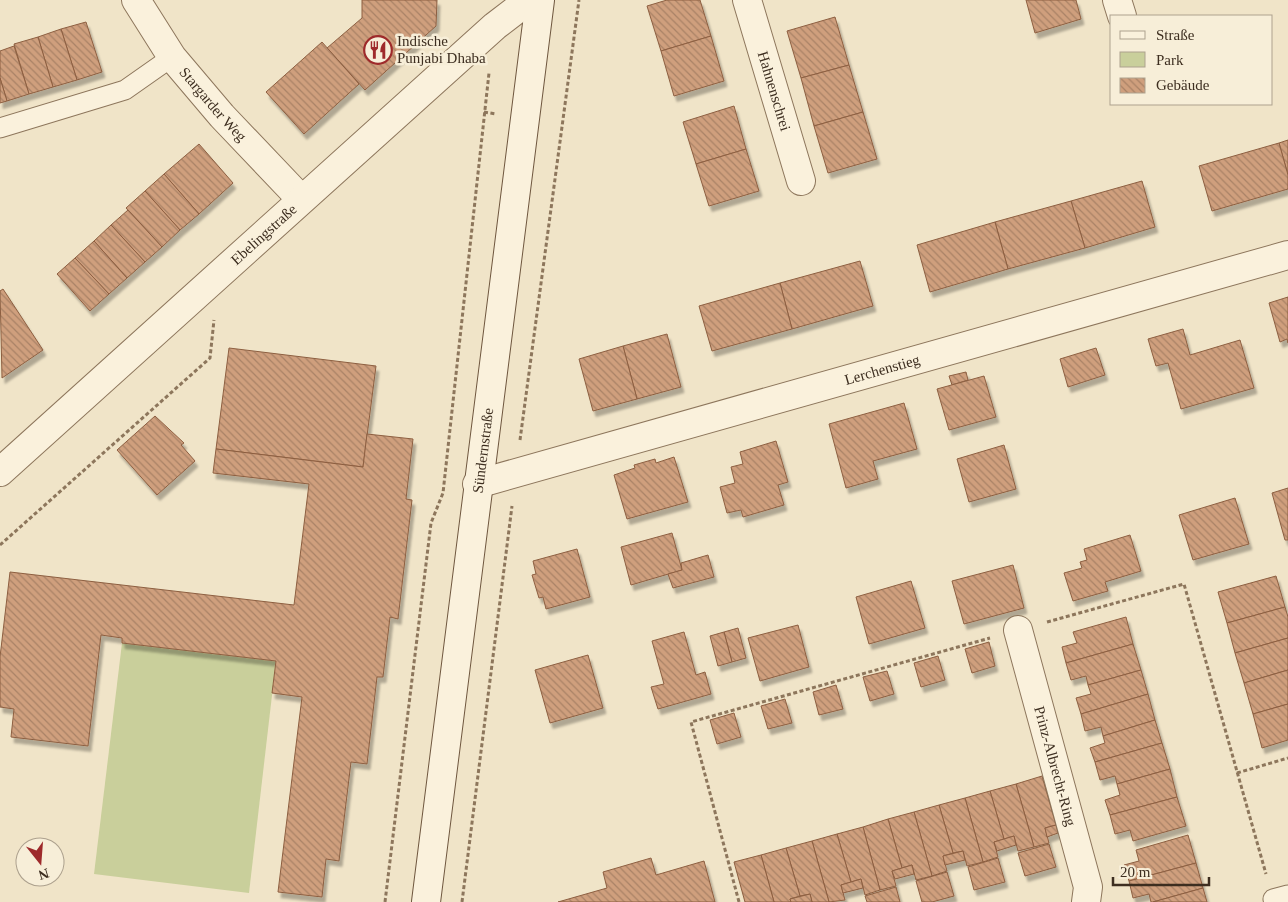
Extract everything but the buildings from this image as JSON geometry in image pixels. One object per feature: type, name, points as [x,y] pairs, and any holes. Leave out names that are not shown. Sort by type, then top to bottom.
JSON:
[{"type":"street","name":"Stargarder Weg","points":[[136,0],[172,57],[222,116],[301,199]]},
{"type":"street","name":"Ebelingstraße","points":[[3,463],[495,26],[529,0]]},
{"type":"street","name":"Sündernstraße","points":[[426,902],[477,484],[540,0]]},
{"type":"street","name":"Hahnenschrei","points":[[747,0],[801,181]]},
{"type":"street","points":[[1117,0],[1122,15]]},
{"type":"street","name":"Lerchenstieg","points":[[477,484],[1288,255]]},
{"type":"street","name":"Prinz-Albrecht-Ring","points":[[1018,630],[1088,887],[1086,902]]},
{"type":"lane","points":[[0,128],[125,90],[172,57]]},
{"type":"path","points":[[385,902],[431,523],[443,493],[495,26]]},
{"type":"path","points":[[0,545],[210,358],[218,274]]},
{"type":"path","points":[[739,902],[691,722],[1184,584],[1237,773],[1280,897]]},
{"type":"path","points":[[1237,773],[1288,758]]},
{"type":"green space","points":[[122,643],[276,661],[249,893],[94,874]]},
{"type":"place","name":"Indische Punjabi Dhaba","points":[[378,50]]}]
